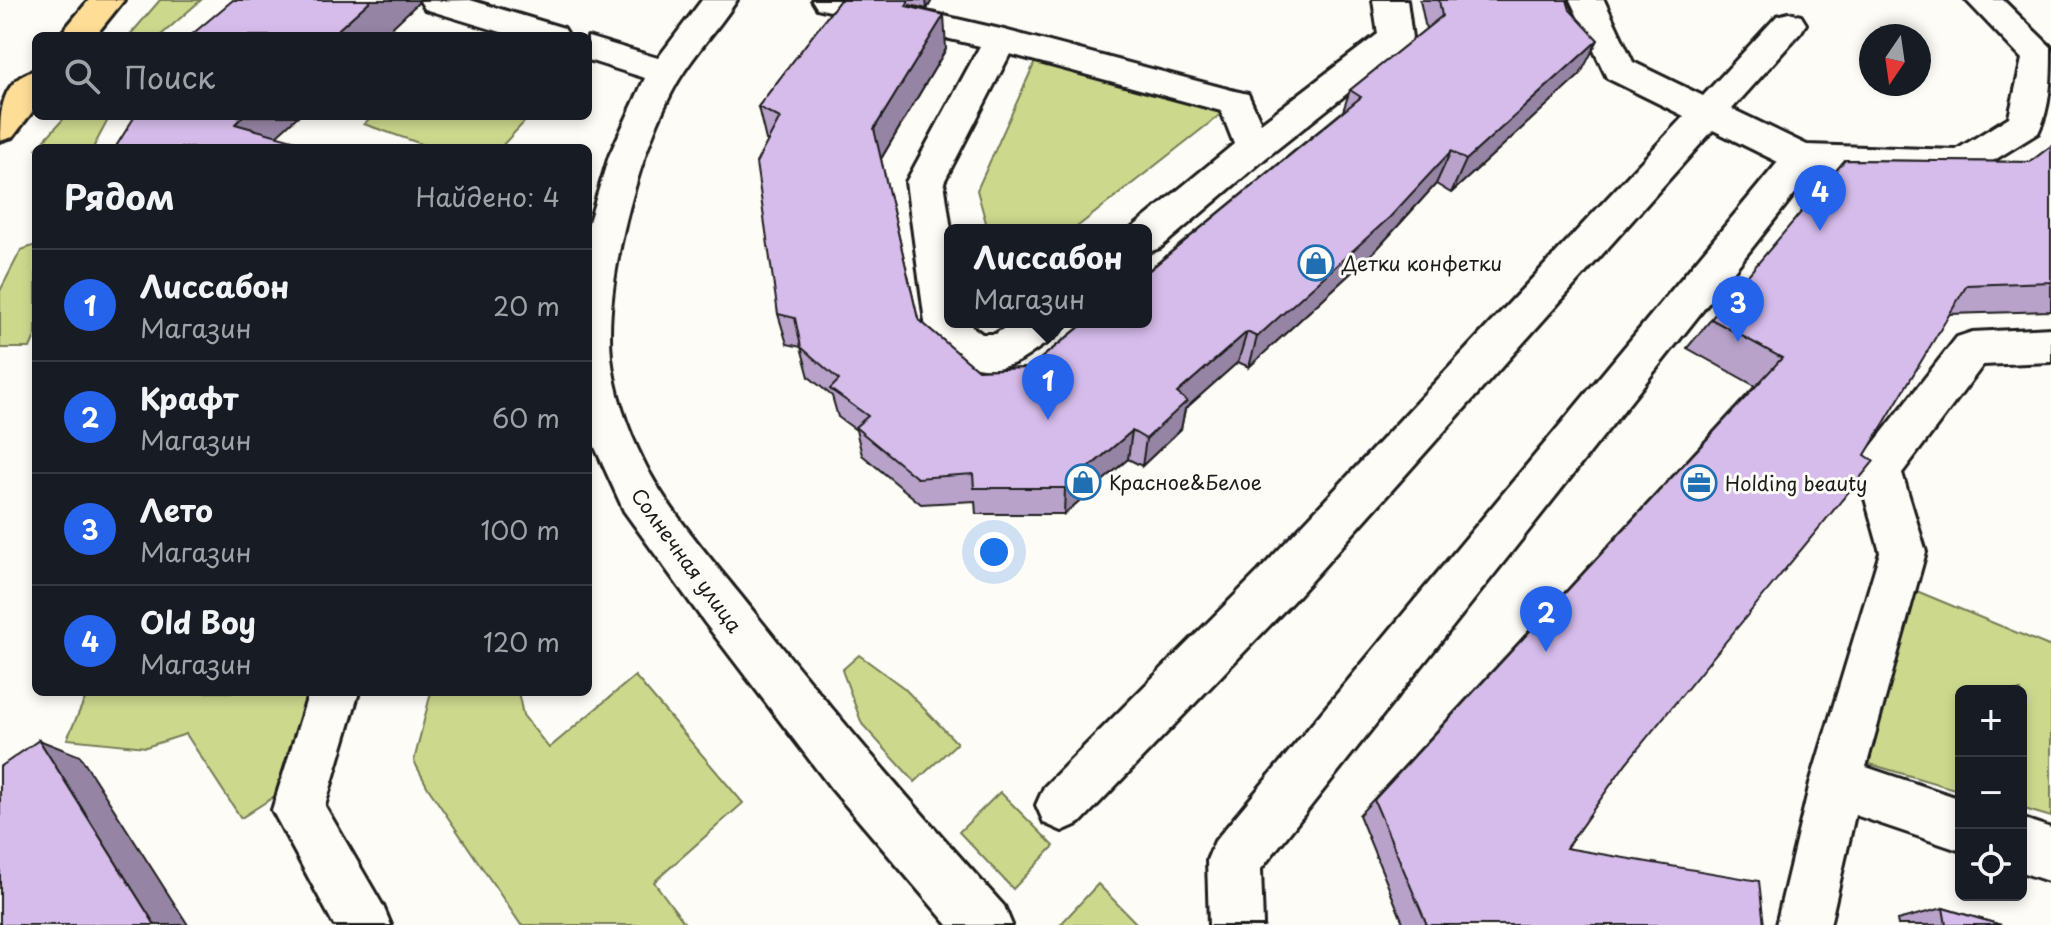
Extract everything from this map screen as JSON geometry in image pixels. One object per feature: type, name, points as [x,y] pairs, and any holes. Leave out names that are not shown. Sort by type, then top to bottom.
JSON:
[{"type":"main road","points":[[79,32],[107,0]]},
{"type":"main road","points":[[0,128],[32,87]]},
{"type":"street","name":"Солнечная улица","points":[[592,338],[599,261],[610,209],[651,97],[665,72],[720,0]]},
{"type":"street","points":[[829,0],[1000,40],[1235,103],[1254,148]]},
{"type":"street","points":[[1152,233],[1254,148],[1395,38],[1390,0]]},
{"type":"street","points":[[1587,0],[1619,70],[1802,158],[1962,163],[2025,124],[2040,56],[1983,0]]},
{"type":"street","points":[[437,1],[539,32]]},
{"type":"street","points":[[1062,805],[1276,586],[1789,24]]},
{"type":"street","points":[[944,315],[925,182],[1000,40]]},
{"type":"street","points":[[592,49],[665,72]]},
{"type":"street","points":[[1236,925],[1234,860],[1802,158]]},
{"type":"street","points":[[946,328],[973,350],[1002,351],[1037,328]]},
{"type":"street","points":[[1803,925],[1836,783],[1903,552],[1879,470],[1972,349],[2051,345]]},
{"type":"street","name":"Солнечная улица","points":[[592,385],[630,481],[721,609],[897,830],[985,925]]},
{"type":"street","points":[[333,696],[298,810],[364,925]]},
{"type":"street","points":[[1836,783],[1955,823]]},
{"type":"street","points":[[2027,847],[2051,855]]},
{"type":"green space","points":[[160,0],[201,0],[165,32],[132,32]]},
{"type":"green space","points":[[1040,51],[1235,103],[1081,224],[986,224],[977,190]]},
{"type":"green space","points":[[62,120],[108,120],[95,144],[41,144]]},
{"type":"green space","points":[[368,120],[526,120],[504,144],[422,144],[364,124]]},
{"type":"green space","points":[[32,246],[32,343],[30,348],[0,348],[0,291],[21,250]]},
{"type":"green space","points":[[1895,582],[2051,647],[2051,817],[2027,810],[2027,685],[1955,685],[1955,789],[1843,756]]},
{"type":"green space","points":[[859,655],[904,688],[957,743],[915,782],[862,724],[842,670]]},
{"type":"green space","points":[[635,676],[743,803],[654,882],[686,925],[521,925],[428,788],[414,761],[430,696],[519,696],[523,715],[549,748]]},
{"type":"green space","points":[[86,696],[333,696],[309,774],[241,818],[186,734],[146,747],[67,739]]},
{"type":"green space","points":[[1000,792],[1054,846],[1013,889],[959,832]]},
{"type":"green space","points":[[1098,884],[1138,925],[1060,925]]},
{"type":"building","points":[[233,0],[371,0],[335,32],[195,32]]},
{"type":"building","points":[[840,0],[909,0],[906,6],[944,15],[874,129],[918,319],[978,370],[1029,368],[1079,328],[1152,328],[1152,268],[1361,97],[1350,90],[1442,16],[1439,0],[1567,0],[1570,10],[1598,40],[1466,160],[1451,151],[1390,217],[1257,337],[1247,332],[1177,393],[1187,401],[1146,439],[1132,431],[1065,488],[974,488],[973,474],[917,478],[855,427],[868,416],[830,389],[839,380],[801,347],[795,318],[778,314],[756,163],[780,118],[758,107]]},
{"type":"building","points":[[132,120],[239,120],[235,124],[307,144],[118,144]]},
{"type":"building","points":[[2051,146],[2051,282],[1967,285],[1865,455],[1874,461],[1626,763],[1566,848],[1759,881],[1764,925],[1427,925],[1374,800],[1782,358],[1711,319],[1845,160],[2030,162]]},
{"type":"building","points":[[39,740],[155,925],[0,925],[0,767]]},
{"type":"building","points":[[1943,908],[2001,925],[1946,925]]},
{"type":"place","name":"Old Boy","points":[[1820,231]]},
{"type":"place","name":"Детки конфетки","points":[[1316,263]]},
{"type":"place","name":"Лето","points":[[1738,342]]},
{"type":"place","name":"Лиссабон","points":[[1048,420]]},
{"type":"place","name":"Красное&Белое","points":[[1083,482]]},
{"type":"place","name":"Holding beauty","points":[[1699,483]]},
{"type":"place","name":"Крафт","points":[[1546,652]]}]
